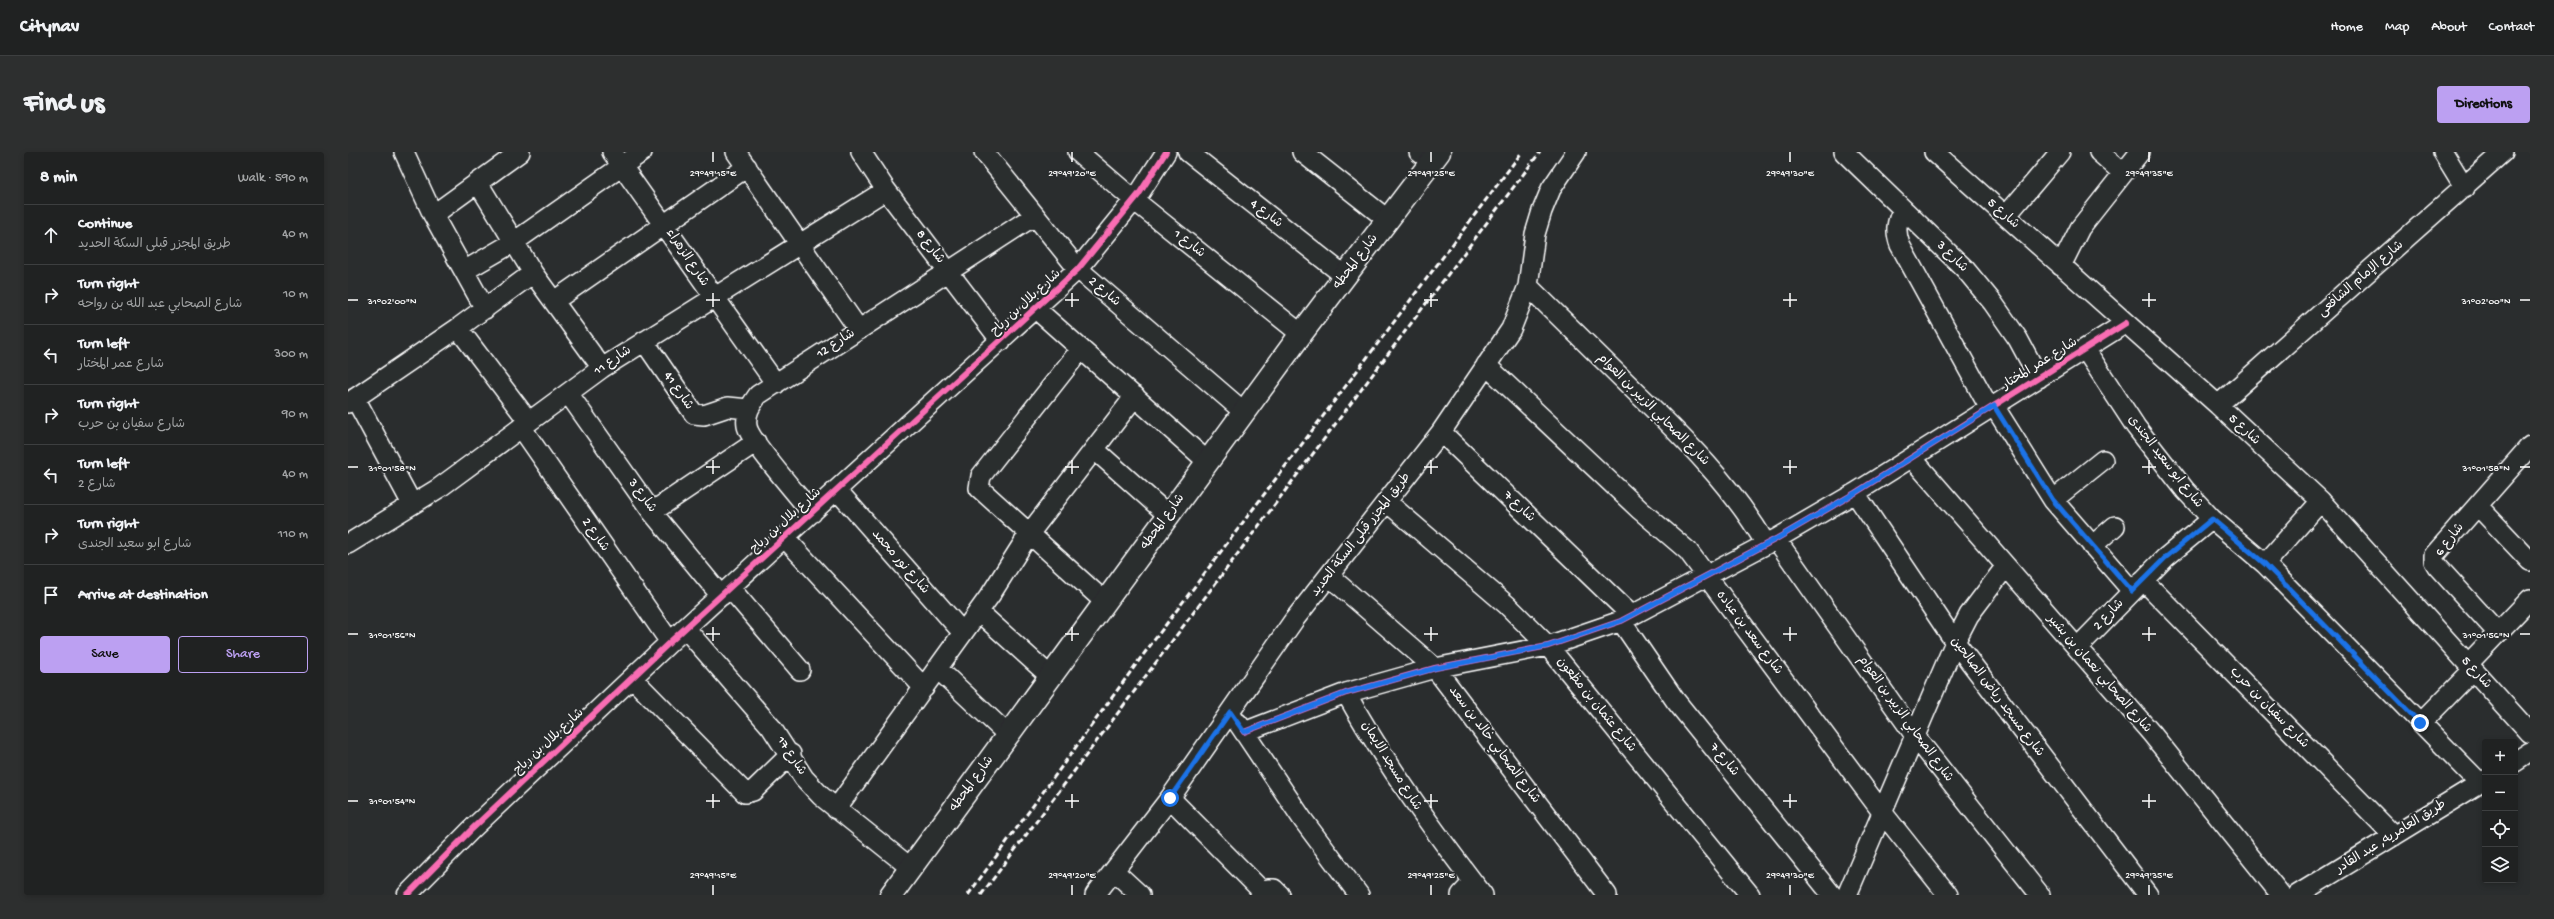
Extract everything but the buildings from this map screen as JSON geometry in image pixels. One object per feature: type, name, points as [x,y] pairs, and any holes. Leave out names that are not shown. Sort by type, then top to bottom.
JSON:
[{"type":"street","points":[[433,215],[520,152]]},
{"type":"street","points":[[464,271],[514,242],[617,158],[642,152]]},
{"type":"street","points":[[736,152],[858,330]]},
{"type":"street","name":"شارع 8","points":[[861,152],[886,190],[1001,341]]},
{"type":"street","name":"شارع 2","points":[[984,152],[1078,269],[1244,412]]},
{"type":"street","name":"شارع 1","points":[[1078,152],[1134,200],[1301,334]]},
{"type":"street","name":"شارع بلال بن رباح","points":[[407,895],[472,829],[685,628],[1001,341],[1078,269],[1134,200],[1166,152]]},
{"type":"street","name":"شارع 4","points":[[1188,152],[1345,276]]},
{"type":"street","points":[[1302,152],[1388,220]]},
{"type":"street","name":"طريق المجزر قبلى السكة الحديد","points":[[1095,895],[1170,798],[1290,626],[1441,432],[1511,329],[1528,286],[1535,234],[1542,211],[1551,189],[1576,152]]},
{"type":"street","name":"شارع 3","points":[[1844,152],[1965,269],[1993,303],[2018,339],[2039,378]]},
{"type":"street","name":"شارع 5","points":[[1934,152],[2218,405],[2321,501],[2530,733]]},
{"type":"street","points":[[2006,216],[2060,152]]},
{"type":"street","points":[[2099,152],[2123,173]]},
{"type":"street","points":[[2061,266],[2080,228],[2140,152]]},
{"type":"street","points":[[2443,152],[2465,188]]},
{"type":"street","name":"شارع الإمام الشافعى","points":[[2218,405],[2465,188],[2503,152]]},
{"type":"street","points":[[408,154],[433,215],[485,308]]},
{"type":"street","name":"شارع المحطه","points":[[891,895],[1301,334],[1388,220],[1430,155]]},
{"type":"street","name":"شارع الزهراء","points":[[617,158],[714,298],[776,384]]},
{"type":"street","points":[[554,301],[663,223],[747,167]]},
{"type":"street","points":[[478,183],[533,273],[602,368]]},
{"type":"street","name":"شارع 11","points":[[348,544],[439,488],[602,368],[886,190]]},
{"type":"street","name":"شارع سفيان بن حرب","points":[[1903,209],[1897,221],[1896,234],[1900,245],[1992,407],[2053,500],[2092,546],[2138,586],[2394,836]]},
{"type":"street","name":"شارع 12","points":[[748,409],[758,395],[1034,216]]},
{"type":"street","points":[[412,504],[351,400],[458,328],[533,273]]},
{"type":"street","name":"شارع الصحابي الزبير بن العوام","points":[[1528,286],[1672,427],[1720,478],[1771,542],[1914,735],[2040,895]]},
{"type":"street","points":[[1036,309],[1208,462]]},
{"type":"street","name":"شارع عمر المختار","points":[[1244,732],[1346,693],[1436,668],[1548,646],[1626,618],[1771,542],[1855,493],[2126,323]]},
{"type":"street","name":"شارع 2","points":[[458,328],[525,425],[670,642]]},
{"type":"street","name":"شارع 41","points":[[644,341],[694,414],[704,415],[728,407],[748,409]]},
{"type":"street","points":[[1081,349],[981,476],[979,482],[982,492],[1105,602]]},
{"type":"street","name":"شارع ابو سعيد الجندى","points":[[2085,349],[2160,459],[2212,519],[2265,564],[2420,723],[2482,780]]},
{"type":"street","name":"شارع سعد بن عباده","points":[[1486,365],[1640,510],[1688,552],[1882,812],[1948,895]]},
{"type":"street","name":"شارع 3","points":[[568,393],[652,512],[725,592],[800,670]]},
{"type":"street","points":[[836,809],[963,634],[1029,534],[1135,396]]},
{"type":"street","points":[[748,409],[747,427],[756,442],[812,513]]},
{"type":"street","name":"شارع 7","points":[[1441,432],[1626,618],[1675,700],[1832,895]]},
{"type":"street","points":[[652,512],[756,442]]},
{"type":"street","points":[[1094,449],[1168,515]]},
{"type":"street","name":"شارع 6","points":[[2498,633],[2434,561],[2434,555],[2528,454]]},
{"type":"street","name":"شارع الصحابي نعمان بن بشير","points":[[1912,458],[2152,734],[2281,895]]},
{"type":"street","points":[[2053,500],[2103,460]]},
{"type":"street","name":"شارع نور محمد","points":[[837,490],[963,634]]},
{"type":"street","name":"شارع مسجد رياض الصالحين","points":[[1855,493],[1955,642],[2148,895]]},
{"type":"street","points":[[2265,564],[2321,501]]},
{"type":"street","name":"شارع عثمان بن مظعون","points":[[1387,502],[1507,605],[1548,646],[1750,895]]},
{"type":"street","points":[[2478,506],[2530,562]]},
{"type":"street","name":"شارع 2","points":[[2077,648],[2188,538],[2212,519]]},
{"type":"street","points":[[2092,546],[2115,526]]},
{"type":"street","points":[[785,538],[924,688]]},
{"type":"street","points":[[1847,895],[1955,642],[1978,603],[2006,566]]},
{"type":"street","name":"شارع الصحابي خالد بن سعد","points":[[1330,576],[1436,668],[1607,895]]},
{"type":"street","points":[[2420,723],[2498,633],[2530,599]]},
{"type":"street","points":[[978,612],[1051,677]]},
{"type":"street","name":"شارع 17","points":[[685,628],[771,727],[790,754],[804,778],[836,809],[910,868]]},
{"type":"street","points":[[938,669],[1008,735]]},
{"type":"street","points":[[632,678],[745,793],[753,790],[790,754]]},
{"type":"street","name":"شارع مسجد الايمان","points":[[1346,693],[1396,777],[1472,891]]},
{"type":"street","points":[[1230,712],[1303,820],[1359,895]]},
{"type":"street","points":[[2518,760],[2530,752]]},
{"type":"street","name":"طريق العامريه, عبد القادر","points":[[2297,895],[2482,782]]},
{"type":"street","points":[[1170,798],[1268,894]]},
{"type":"street","points":[[1114,871],[1140,895]]},
{"type":"railway","points":[[968,895],[1140,659],[1522,152]]},
{"type":"railway","points":[[981,895],[1540,152]]},
{"type":"cycle path","points":[[407,895],[472,829],[670,642],[1078,269],[1139,194],[1166,152]]},
{"type":"cycle path","points":[[1244,732],[1346,693],[1435,668],[1548,646],[1621,621],[1776,539],[1855,493],[2126,323]]},
{"type":"route","points":[[1170,798],[1230,712],[1244,732],[1346,693],[1436,668],[1548,646],[1621,621],[1776,539],[1855,493],[1994,406],[2032,470],[2053,500],[2132,591],[2165,558],[2212,519],[2265,564],[2420,723]]}]
